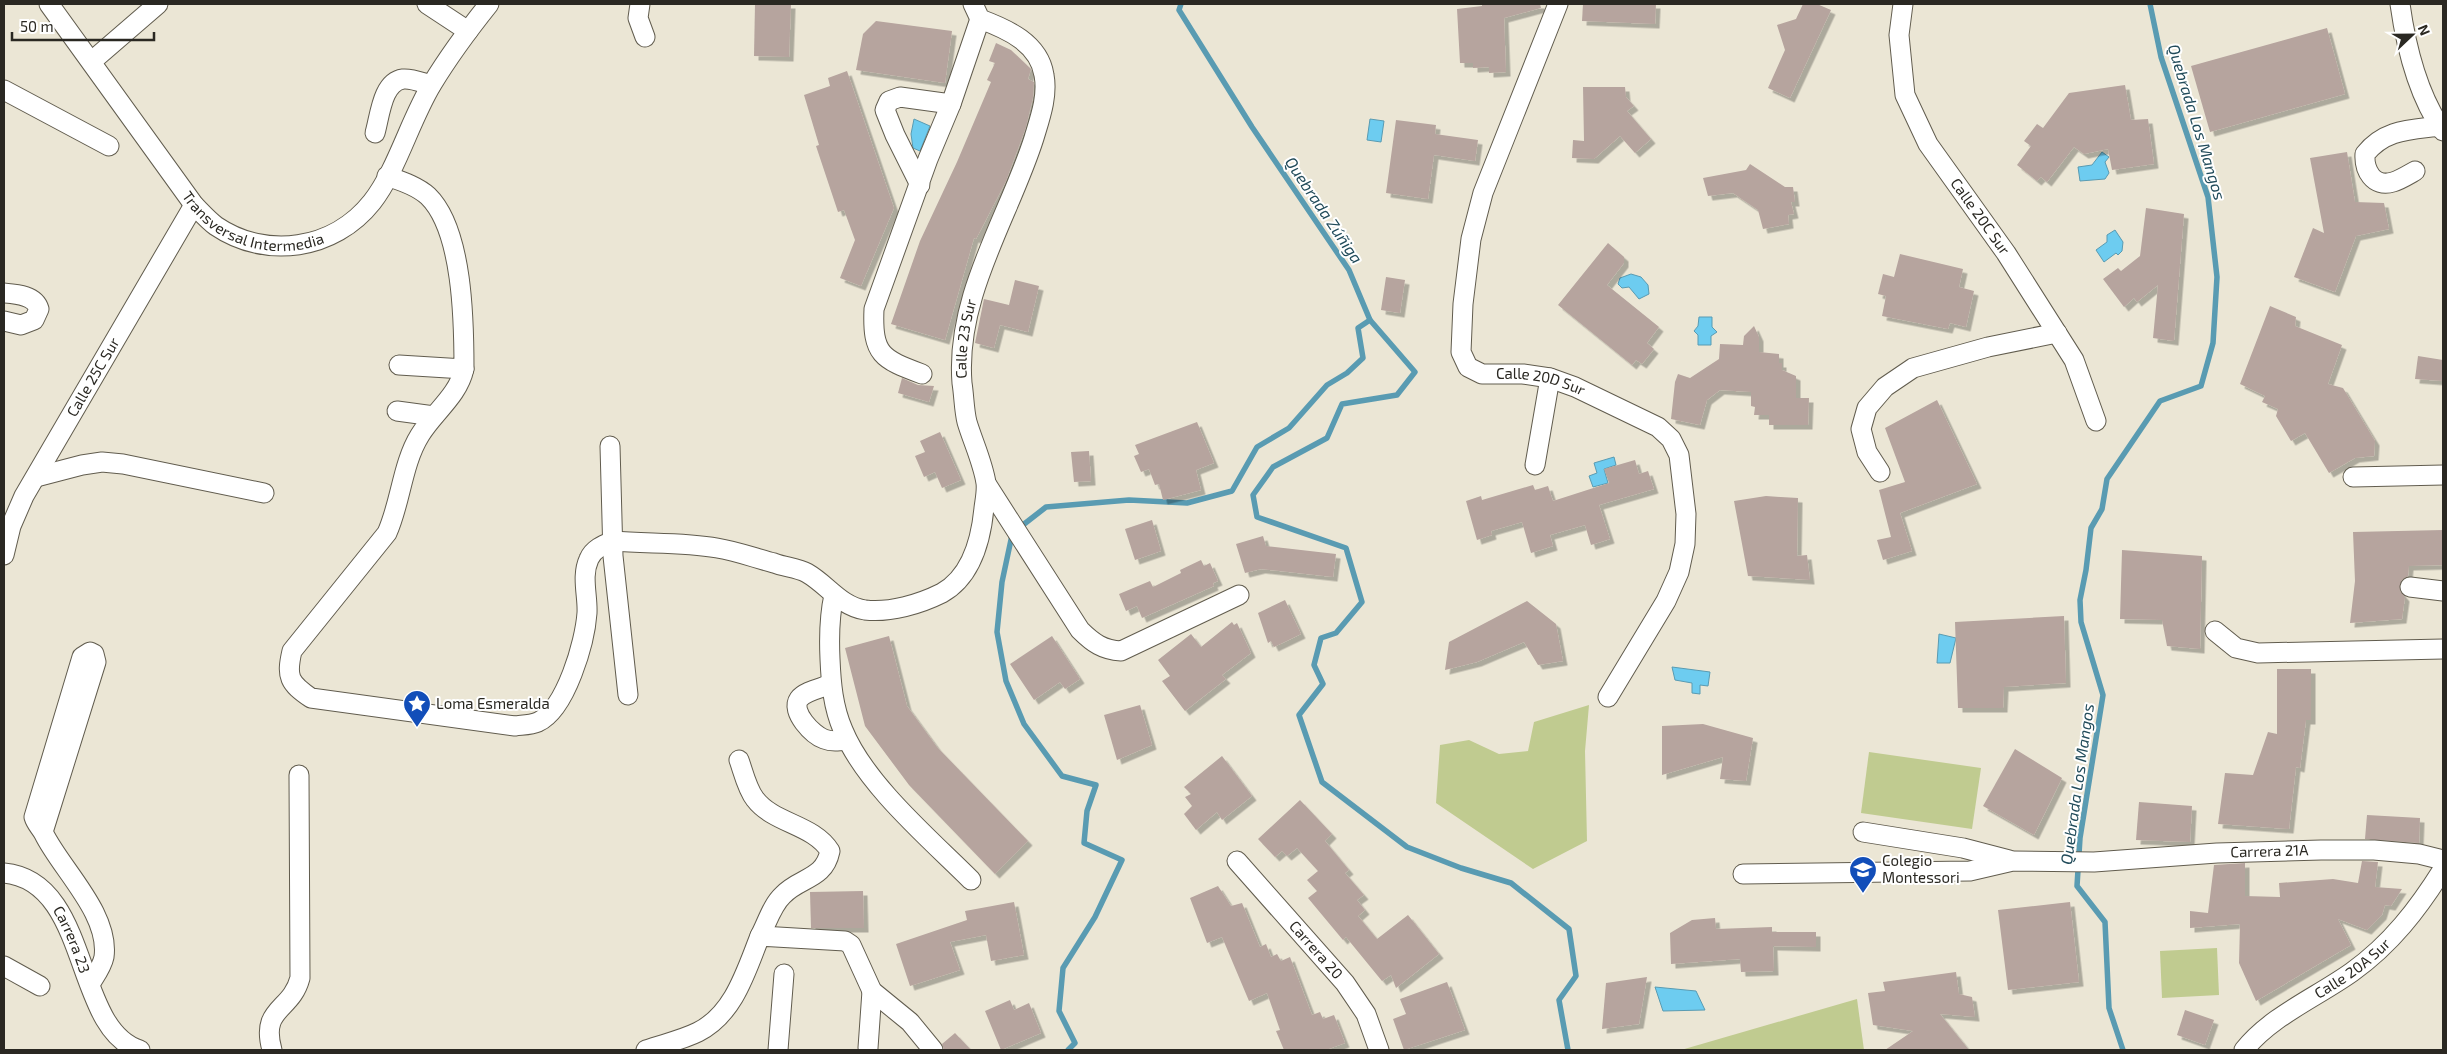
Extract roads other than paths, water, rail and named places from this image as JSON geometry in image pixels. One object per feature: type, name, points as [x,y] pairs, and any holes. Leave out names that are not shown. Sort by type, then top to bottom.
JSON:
[{"type":"street","name":"Transversal Intermedia","points":[[49,4],[92,61],[194,205],[215,225],[240,240],[269,246],[299,246],[327,238],[352,223],[372,202],[387,176],[431,85],[489,4]]},
{"type":"street","points":[[92,61],[158,4]]},
{"type":"street","points":[[427,4],[468,31]]},
{"type":"street","points":[[640,4],[638,18],[645,37]]},
{"type":"street","name":"Calle 20D Sur","points":[[1558,4],[1483,193],[1471,239],[1463,304],[1461,352],[1468,367],[1482,374],[1523,374],[1550,378],[1575,387],[1658,427],[1671,439],[1679,455],[1686,514],[1685,544],[1679,572],[1666,601],[1608,697]]},
{"type":"street","name":"Calle 20C Sur","points":[[1903,4],[1898,35],[1905,95],[1928,144],[2006,253],[2074,360],[2096,421]]},
{"type":"street","points":[[2400,4],[2404,34],[2417,79],[2442,128],[2398,132],[2383,137],[2365,154],[2364,165],[2371,178],[2379,182],[2392,183],[2415,171]]},
{"type":"street","points":[[922,374],[891,362],[878,348],[873,328],[874,309],[928,159],[951,104],[977,11]]},
{"type":"street","name":"Calle 23 Sur","points":[[613,541],[716,548],[807,573],[850,606],[877,610],[907,606],[943,592],[957,581],[974,557],[982,528],[987,485],[966,418],[962,379],[962,342],[971,304],[982,272],[1025,166],[1044,106],[1044,74],[1035,53],[1022,39],[977,11]]},
{"type":"street","points":[[375,133],[387,90],[395,81],[405,79],[431,85]]},
{"type":"street","points":[[4,90],[109,146]]},
{"type":"street","points":[[920,185],[894,135],[885,110],[889,101],[900,97],[951,104]]},
{"type":"street","points":[[387,176],[410,185],[426,195],[438,207],[450,236],[463,306],[464,369],[458,388],[434,416],[414,445],[395,516],[387,533],[292,651],[288,669],[293,686],[311,698],[515,726],[537,723],[555,710],[566,690],[583,636],[587,613],[585,572],[589,558],[598,548],[613,541]]},
{"type":"street","name":"Calle 25C Sur","points":[[4,554],[11,526],[24,496],[194,205]]},
{"type":"street","points":[[4,293],[24,296],[38,304],[39,309],[34,320],[21,325],[4,321]]},
{"type":"street","points":[[1880,472],[1867,452],[1862,429],[1867,408],[1885,387],[1913,368],[1988,346],[2057,333]]},
{"type":"street","points":[[399,365],[464,369]]},
{"type":"street","points":[[1535,465],[1550,378]]},
{"type":"street","points":[[397,411],[434,416]]},
{"type":"street","points":[[610,446],[613,541],[628,694]]},
{"type":"street","points":[[36,477],[102,462],[123,464],[264,493]]},
{"type":"street","points":[[2353,477],[2443,474]]},
{"type":"street","points":[[987,485],[1080,630],[1093,642],[1106,650],[1121,651],[1239,594]]},
{"type":"street","points":[[2410,587],[2443,591]]},
{"type":"street","points":[[834,595],[828,627],[831,684],[838,715],[847,740],[864,765],[899,808],[971,880]]},
{"type":"street","points":[[2215,631],[2236,648],[2258,653],[2443,649]]},
{"type":"street","points":[[43,832],[96,662],[94,654],[90,652],[82,657],[35,810],[36,823],[95,914],[100,928],[104,957],[100,969],[90,984]]},
{"type":"street","points":[[831,684],[800,698],[797,703],[799,713],[810,730],[822,738],[830,741],[847,740]]},
{"type":"street","points":[[646,1050],[698,1032],[717,1019],[736,993],[760,936],[778,900],[784,893],[821,871],[827,862],[830,851],[823,840],[774,815],[754,799],[739,760]]},
{"type":"street","points":[[272,1050],[269,1029],[273,1014],[293,996],[300,978],[299,775]]},
{"type":"street","points":[[1864,832],[1963,848],[2013,861]]},
{"type":"street","name":"Carrera 21A","points":[[2013,861],[2094,862],[2217,853],[2321,850],[2374,850],[2419,854],[2443,860]]},
{"type":"street","name":"Carrera 20","points":[[1237,860],[1345,983],[1366,1014],[1379,1050]]},
{"type":"street","points":[[1743,874],[1970,871],[2013,861]]},
{"type":"street","name":"Calle 20A Sur","points":[[2244,1050],[2268,1027],[2353,971],[2390,941],[2411,917],[2443,869]]},
{"type":"street","name":"Carrera 23","points":[[4,873],[14,874],[29,880],[54,904],[78,949],[90,984],[115,1033],[132,1048],[140,1050]]},
{"type":"street","points":[[760,936],[845,942],[855,950],[872,992],[868,1048]]},
{"type":"street","points":[[4,966],[40,986]]},
{"type":"street","points":[[778,1050],[784,974]]},
{"type":"street","points":[[872,992],[910,1022],[933,1050]]},
{"type":"water","points":[[914,119],[930,126],[920,151],[913,148],[911,134]]},
{"type":"water","points":[[1370,119],[1384,121],[1381,142],[1367,140]]},
{"type":"water","points":[[2102,152],[2109,157],[2105,162],[2109,173],[2105,179],[2080,181],[2078,167],[2092,165]]},
{"type":"water","points":[[2115,230],[2123,242],[2122,251],[2104,262],[2096,250],[2107,242],[2107,235]]},
{"type":"water","points":[[1631,274],[1641,277],[1648,285],[1649,294],[1639,299],[1629,287],[1622,288],[1618,284],[1620,278]]},
{"type":"water","points":[[1699,317],[1712,317],[1712,327],[1717,332],[1711,336],[1711,345],[1698,345],[1698,335],[1694,331],[1698,326]]},
{"type":"water","points":[[1614,457],[1616,465],[1604,469],[1608,483],[1593,487],[1589,476],[1597,473],[1594,463]]},
{"type":"water","points":[[1939,634],[1956,638],[1950,663],[1937,663]]},
{"type":"water","points":[[1672,667],[1710,672],[1708,686],[1700,685],[1700,694],[1692,693],[1692,683],[1675,680]]},
{"type":"water","points":[[1655,987],[1696,991],[1705,1010],[1663,1011]]},
{"type":"waterway","name":"Quebrada Zúñiga","points":[[1181,4],[1179,10],[1252,127],[1349,270],[1370,320],[1415,372],[1397,395],[1342,404],[1327,438],[1273,467],[1253,495],[1257,517],[1346,548],[1362,602],[1336,633],[1321,638],[1314,665],[1323,684],[1299,715],[1322,782],[1407,847],[1461,868],[1511,883],[1569,929],[1576,976],[1559,1000],[1568,1050]]},
{"type":"waterway","name":"Quebrada Los Mangos","points":[[2123,1050],[2109,1008],[2105,922],[2077,886],[2080,838],[2103,695],[2081,622],[2080,600],[2091,528],[2102,509],[2107,479],[2160,401],[2201,386],[2213,343],[2217,277],[2208,197],[2161,57],[2150,4]]},
{"type":"waterway","points":[[1019,528],[1046,507],[1129,500],[1187,503],[1232,491],[1257,447],[1289,428],[1327,385],[1347,373],[1363,358],[1358,328],[1370,320]]},
{"type":"waterway","points":[[1012,535],[1002,582],[997,632],[1006,681],[1024,724],[1062,776],[1096,785],[1087,811],[1084,843],[1122,860],[1095,917],[1063,968],[1059,1011],[1075,1043],[1068,1050]]},
{"type":"place","name":"Loma Esmeralda","points":[[417,728]]},
{"type":"place","name":"Colegio Montessori","points":[[1863,894]]}]
